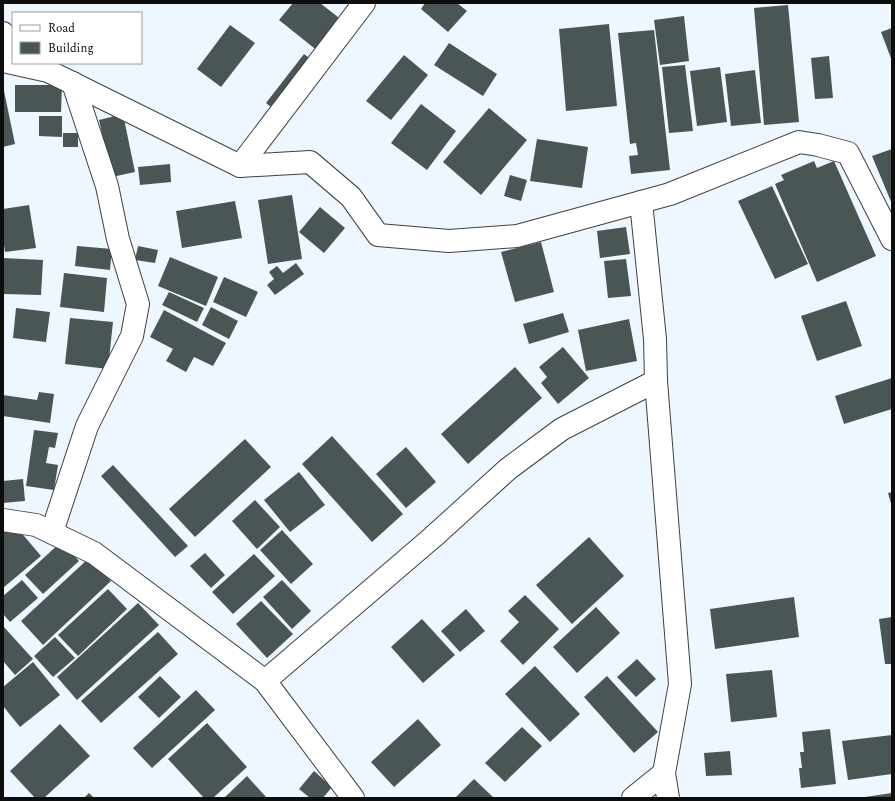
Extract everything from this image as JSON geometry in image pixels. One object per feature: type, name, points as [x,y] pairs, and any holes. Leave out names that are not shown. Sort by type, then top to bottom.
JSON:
[{"type":"street","points":[[240,166],[364,3]]},
{"type":"street","points":[[3,33],[4,61]]},
{"type":"street","points":[[17,64],[48,71],[240,166],[310,162],[351,197],[378,235],[449,241],[518,236],[670,194],[799,142],[818,145],[848,153],[892,239]]},
{"type":"street","points":[[52,532],[87,426],[132,336],[138,304],[118,239],[107,186],[73,83]]},
{"type":"street","points":[[641,202],[655,339],[656,381],[680,684],[664,773],[668,798]]},
{"type":"street","points":[[265,681],[433,538],[508,469],[562,429],[656,381]]},
{"type":"street","points":[[3,520],[36,525],[94,553],[265,681],[352,798]]},
{"type":"street","points":[[633,798],[664,773]]},
{"type":"building","points":[[293,3],[320,3],[343,21],[319,52],[279,20]]},
{"type":"building","points":[[425,3],[457,3],[467,11],[448,32],[421,9]]},
{"type":"building","points":[[788,5],[799,122],[764,125],[754,8]]},
{"type":"building","points":[[684,16],[689,61],[660,65],[654,20]]},
{"type":"building","points":[[609,24],[617,106],[566,111],[559,29]]},
{"type":"building","points":[[230,25],[255,43],[221,87],[197,69]]},
{"type":"building","points":[[892,28],[892,61],[881,32]]},
{"type":"building","points":[[654,30],[670,170],[631,174],[629,156],[638,155],[636,143],[630,144],[618,33]]},
{"type":"building","points":[[449,43],[497,74],[483,96],[434,65]]},
{"type":"building","points":[[304,54],[317,64],[278,113],[266,103]]},
{"type":"building","points":[[404,55],[428,75],[391,120],[366,101]]},
{"type":"building","points":[[829,56],[833,98],[815,99],[811,58]]},
{"type":"building","points":[[685,65],[693,131],[669,133],[662,67]]},
{"type":"building","points":[[720,67],[727,122],[697,126],[690,71]]},
{"type":"building","points":[[755,70],[761,123],[731,126],[725,74]]},
{"type":"building","points":[[15,85],[62,85],[61,112],[15,112]]},
{"type":"building","points":[[3,86],[15,144],[3,147]]},
{"type":"building","points":[[421,104],[456,131],[427,170],[391,143]]},
{"type":"building","points":[[489,108],[527,140],[481,195],[443,162]]},
{"type":"building","points":[[123,114],[135,172],[112,177],[99,120]]},
{"type":"building","points":[[39,116],[62,116],[62,137],[39,136]]},
{"type":"building","points":[[63,133],[78,133],[78,147],[63,147]]},
{"type":"building","points":[[537,139],[588,147],[582,188],[530,181]]},
{"type":"building","points":[[892,149],[892,204],[872,156]]},
{"type":"building","points":[[814,161],[817,168],[834,161],[876,256],[817,282],[775,184],[784,180],[781,175]]},
{"type":"building","points":[[170,164],[171,182],[140,185],[138,167]]},
{"type":"building","points":[[510,175],[527,180],[521,201],[504,196]]},
{"type":"building","points":[[772,186],[808,264],[775,279],[738,201]]},
{"type":"building","points":[[292,195],[302,259],[268,264],[258,200]]},
{"type":"building","points":[[235,201],[242,238],[182,248],[176,211]]},
{"type":"building","points":[[29,205],[36,248],[5,252],[3,238],[3,209]]},
{"type":"building","points":[[320,207],[345,228],[324,253],[299,232]]},
{"type":"building","points":[[626,227],[630,254],[600,258],[597,231]]},
{"type":"building","points":[[541,242],[554,292],[515,302],[501,252]]},
{"type":"building","points":[[77,246],[112,249],[110,270],[75,266]]},
{"type":"building","points":[[138,246],[158,250],[155,263],[135,260]]},
{"type":"building","points":[[170,257],[218,277],[206,306],[158,286]]},
{"type":"building","points":[[3,258],[43,260],[41,295],[3,294]]},
{"type":"building","points":[[626,259],[631,296],[608,298],[604,261]]},
{"type":"building","points":[[296,263],[304,274],[275,295],[267,285],[274,279],[269,272],[277,266],[283,273]]},
{"type":"building","points":[[64,273],[107,278],[104,312],[60,307]]},
{"type":"building","points":[[224,277],[258,292],[246,317],[213,302]]},
{"type":"building","points":[[169,292],[204,308],[197,322],[162,305]]},
{"type":"building","points":[[846,301],[862,346],[817,361],[801,316]]},
{"type":"building","points":[[211,307],[238,321],[229,339],[202,325]]},
{"type":"building","points":[[16,308],[50,312],[46,342],[13,338]]},
{"type":"building","points":[[164,310],[226,343],[213,366],[194,357],[186,372],[166,361],[173,349],[150,337]]},
{"type":"building","points":[[563,313],[569,332],[529,344],[523,324]]},
{"type":"building","points":[[70,318],[113,322],[108,369],[65,364]]},
{"type":"building","points":[[629,319],[637,361],[586,371],[578,330]]},
{"type":"building","points":[[563,347],[589,378],[558,404],[541,383],[547,377],[539,367]]},
{"type":"building","points":[[515,367],[542,398],[468,464],[441,434]]},
{"type":"building","points":[[892,378],[892,409],[844,424],[835,396]]},
{"type":"building","points":[[39,392],[54,394],[50,423],[3,416],[3,395],[37,400]]},
{"type":"building","points":[[34,430],[58,433],[55,448],[49,447],[46,463],[58,465],[54,490],[26,486]]},
{"type":"building","points":[[332,436],[403,514],[372,542],[302,464]]},
{"type":"building","points":[[245,439],[271,467],[195,537],[169,509]]},
{"type":"building","points":[[406,447],[436,482],[406,508],[376,474]]},
{"type":"building","points":[[113,465],[188,546],[175,557],[101,476]]},
{"type":"building","points":[[299,472],[325,505],[290,532],[264,500]]},
{"type":"building","points":[[23,479],[25,501],[3,503],[3,481]]},
{"type":"building","points":[[892,492],[892,507],[888,493]]},
{"type":"building","points":[[255,500],[280,527],[257,549],[232,521]]},
{"type":"building","points":[[13,523],[41,556],[3,588],[3,531]]},
{"type":"building","points":[[282,530],[313,564],[291,584],[260,550]]},
{"type":"building","points":[[589,537],[624,576],[572,624],[536,585]]},
{"type":"building","points":[[61,542],[79,561],[43,594],[25,575]]},
{"type":"building","points":[[205,553],[225,575],[211,588],[190,566]]},
{"type":"building","points":[[254,554],[275,576],[233,614],[212,592]]},
{"type":"building","points":[[89,558],[111,581],[43,645],[21,621]]},
{"type":"building","points":[[22,580],[38,598],[10,622],[3,614],[3,596]]},
{"type":"building","points":[[282,580],[311,611],[292,629],[263,597]]},
{"type":"building","points":[[108,589],[127,609],[78,656],[58,635]]},
{"type":"building","points":[[525,595],[559,629],[523,665],[500,641],[519,622],[508,611]]},
{"type":"building","points":[[794,597],[799,637],[715,649],[710,609]]},
{"type":"building","points":[[261,601],[293,634],[267,658],[236,624]]},
{"type":"building","points":[[138,603],[159,625],[77,700],[57,677]]},
{"type":"building","points":[[596,607],[620,633],[577,673],[553,647]]},
{"type":"building","points":[[466,609],[485,631],[460,652],[441,631]]},
{"type":"building","points":[[892,617],[892,664],[885,664],[879,619]]},
{"type":"building","points":[[422,619],[455,655],[423,683],[391,647]]},
{"type":"building","points":[[3,626],[33,659],[15,675],[3,661]]},
{"type":"building","points":[[158,632],[178,654],[101,723],[81,701]]},
{"type":"building","points":[[55,637],[75,658],[53,677],[34,656]]},
{"type":"building","points":[[637,659],[656,679],[636,697],[617,677]]},
{"type":"building","points":[[33,662],[60,695],[20,727],[3,706],[3,687]]},
{"type":"building","points":[[535,666],[580,714],[550,742],[505,694]]},
{"type":"building","points":[[772,670],[777,717],[731,722],[726,674]]},
{"type":"building","points":[[160,676],[181,697],[159,718],[138,697]]},
{"type":"building","points":[[607,676],[658,732],[634,753],[584,697]]},
{"type":"building","points":[[196,690],[215,710],[152,768],[133,748]]},
{"type":"building","points":[[418,719],[441,745],[394,787],[371,762]]},
{"type":"building","points":[[207,723],[247,767],[213,798],[204,798],[168,759]]},
{"type":"building","points":[[60,724],[90,756],[44,798],[35,798],[10,771]]},
{"type":"building","points":[[522,727],[542,746],[505,782],[485,763]]},
{"type":"building","points":[[830,729],[836,784],[801,788],[799,768],[802,768],[800,752],[804,752],[802,732]]},
{"type":"building","points":[[892,735],[892,774],[848,780],[842,741]]},
{"type":"building","points":[[730,751],[732,775],[706,776],[704,753]]},
{"type":"building","points":[[314,771],[332,787],[323,798],[310,798],[299,789]]},
{"type":"building","points":[[247,776],[267,798],[224,798]]},
{"type":"building","points":[[474,779],[494,798],[455,798]]},
{"type":"building","points":[[89,793],[94,798],[84,798]]},
{"type":"building","points":[[892,793],[892,798],[865,798],[865,797]]}]
